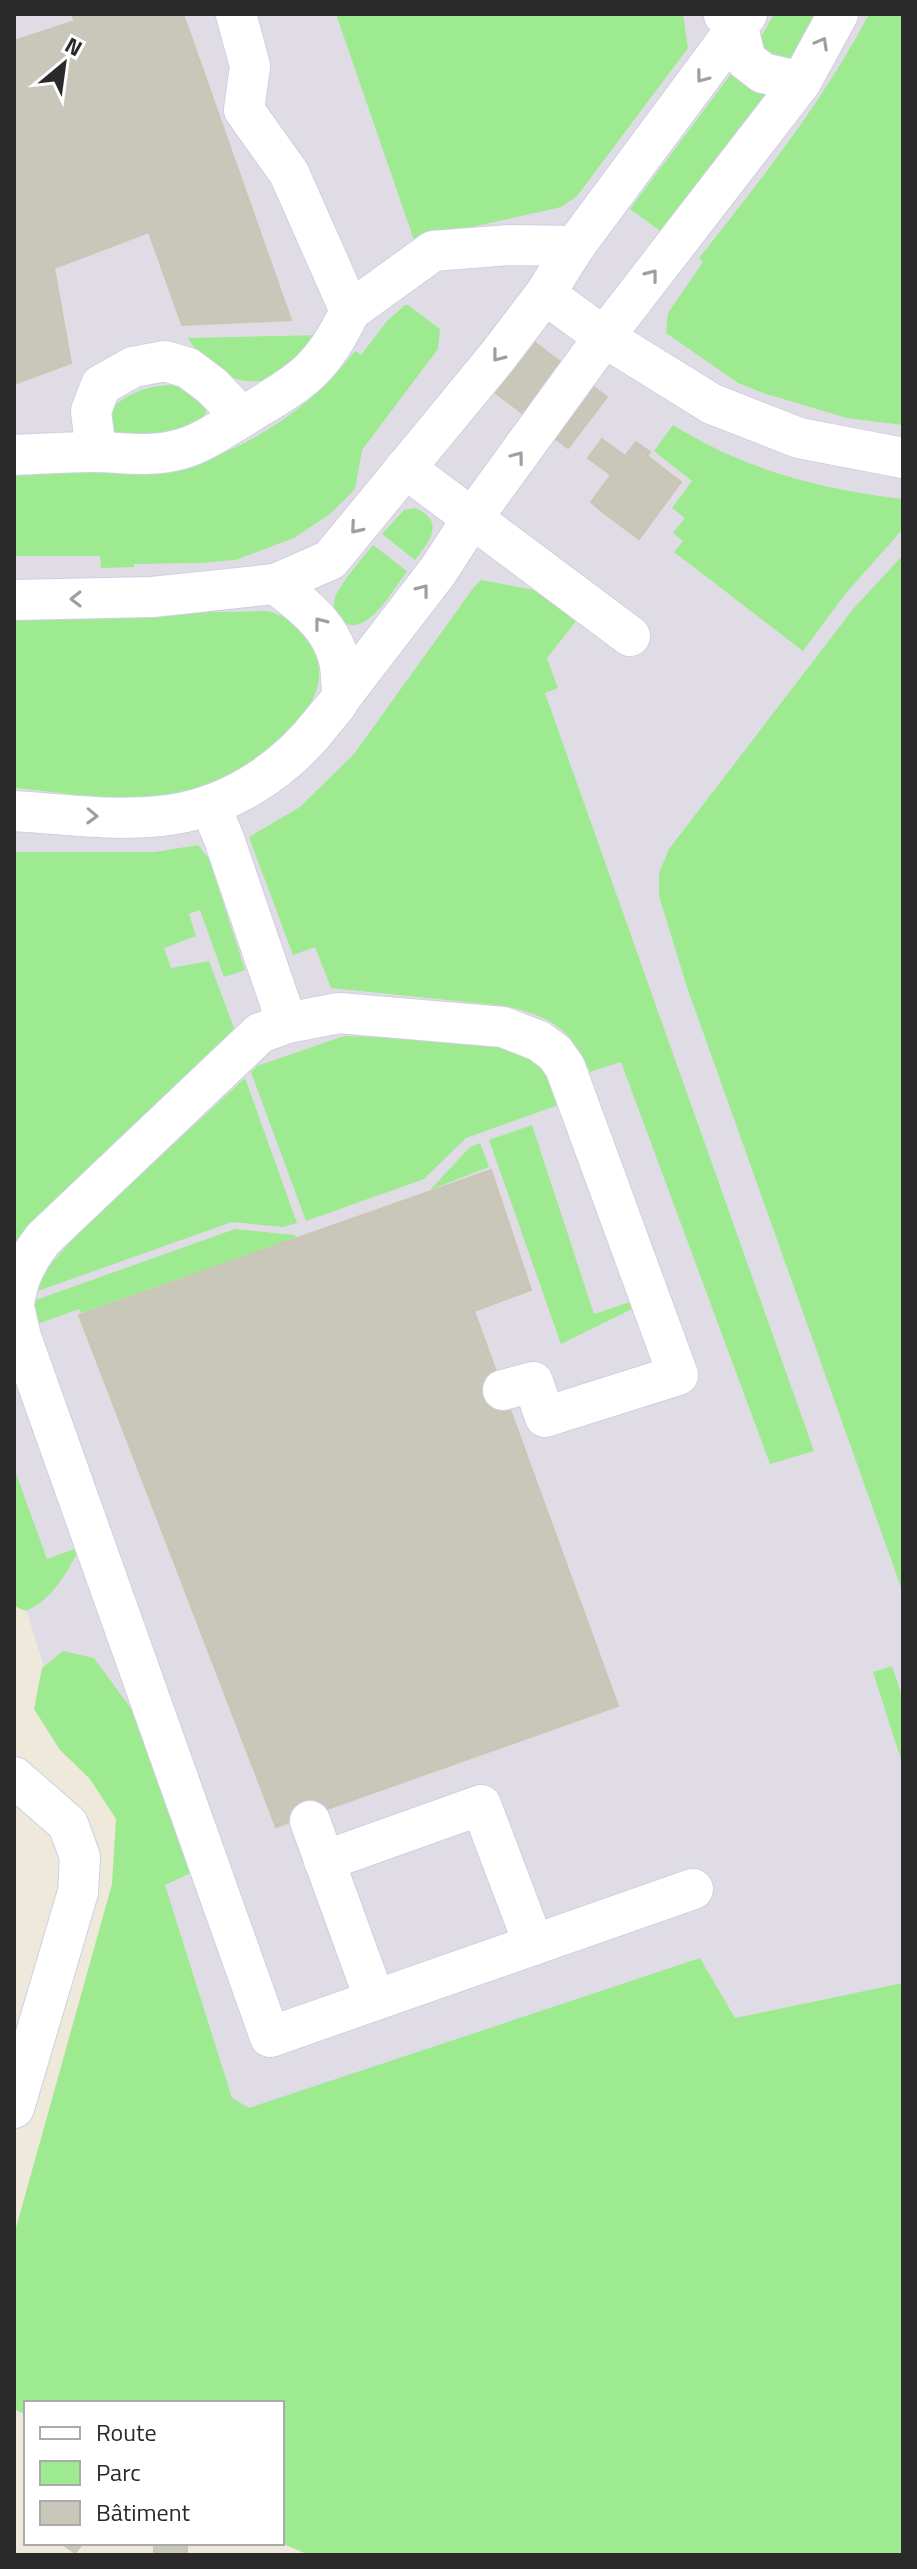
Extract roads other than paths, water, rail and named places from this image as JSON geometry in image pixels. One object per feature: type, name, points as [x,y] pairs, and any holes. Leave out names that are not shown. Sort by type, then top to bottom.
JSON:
[{"type":"street","points":[[236,14],[250,66],[232,116],[289,173],[350,311]]},
{"type":"street","points":[[14,811],[160,816],[210,805],[262,779],[292,755],[315,731],[430,581],[604,337],[801,82],[838,14]]},
{"type":"street","points":[[736,19],[746,60],[763,73],[801,82]]},
{"type":"street","points":[[14,600],[152,597],[275,584],[330,560],[545,294],[575,246],[736,19]]},
{"type":"street","points":[[14,455],[96,452],[140,455],[174,451],[213,436],[297,384],[317,365],[338,337],[350,311],[433,251],[510,245],[575,246]]},
{"type":"street","points":[[545,294],[604,337],[712,404],[799,438],[903,458]]},
{"type":"street","points":[[96,452],[91,411],[101,385],[129,353],[188,368],[212,386],[242,417]]},
{"type":"street","points":[[405,468],[630,636]]},
{"type":"street","points":[[275,584],[307,607],[325,628],[341,662],[341,697]]},
{"type":"street","points":[[210,805],[287,1023]]},
{"type":"street","points":[[503,1390],[533,1382],[545,1417],[678,1375],[565,1067],[555,1053],[539,1041],[503,1027],[339,1013],[287,1023],[260,1033],[43,1239],[18,1279],[14,1305],[21,1337],[270,2037],[693,1889]]},
{"type":"street","points":[[14,1777],[68,1824],[80,1857],[78,1892],[14,2108]]},
{"type":"street","points":[[324,1861],[481,1805],[534,1945]]},
{"type":"street","points":[[310,1821],[375,2000]]}]
